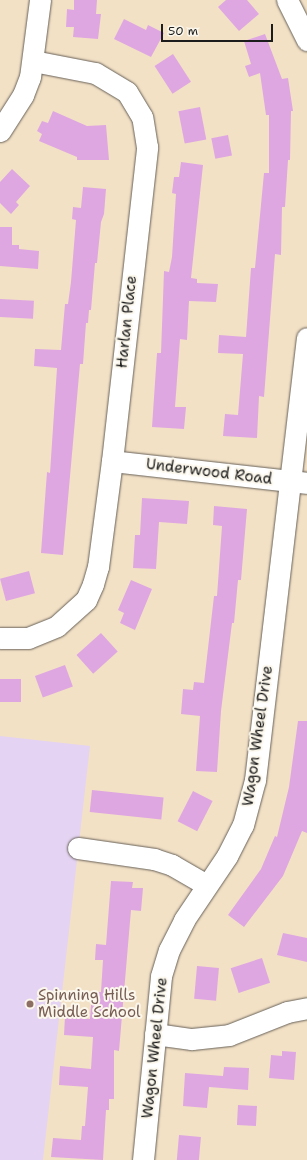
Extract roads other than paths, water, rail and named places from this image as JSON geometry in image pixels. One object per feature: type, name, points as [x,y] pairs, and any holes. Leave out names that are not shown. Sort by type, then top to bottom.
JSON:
[{"type":"street","points":[[0,130],[23,95],[33,60],[40,0]]},
{"type":"street","points":[[287,0],[307,40]]},
{"type":"street","name":"Harlan Place","points":[[0,638],[28,638],[44,633],[75,612],[86,600],[94,584],[98,567],[112,461],[147,147],[146,132],[136,104],[127,92],[110,79],[84,70],[33,60]]},
{"type":"street","name":"Wagon Wheel Drive","points":[[143,1160],[161,976],[169,950],[206,886],[233,846],[243,825],[252,795],[299,482],[307,338]]},
{"type":"street","name":"Underwood Road","points":[[112,461],[299,482]]},
{"type":"street","points":[[78,848],[154,859],[172,865],[206,886]]},
{"type":"street","points":[[155,1034],[192,1038],[223,1036],[287,1012],[307,1008]]},
{"type":"place","name":"Spinning Hills Middle School","points":[[30,1004]]}]
